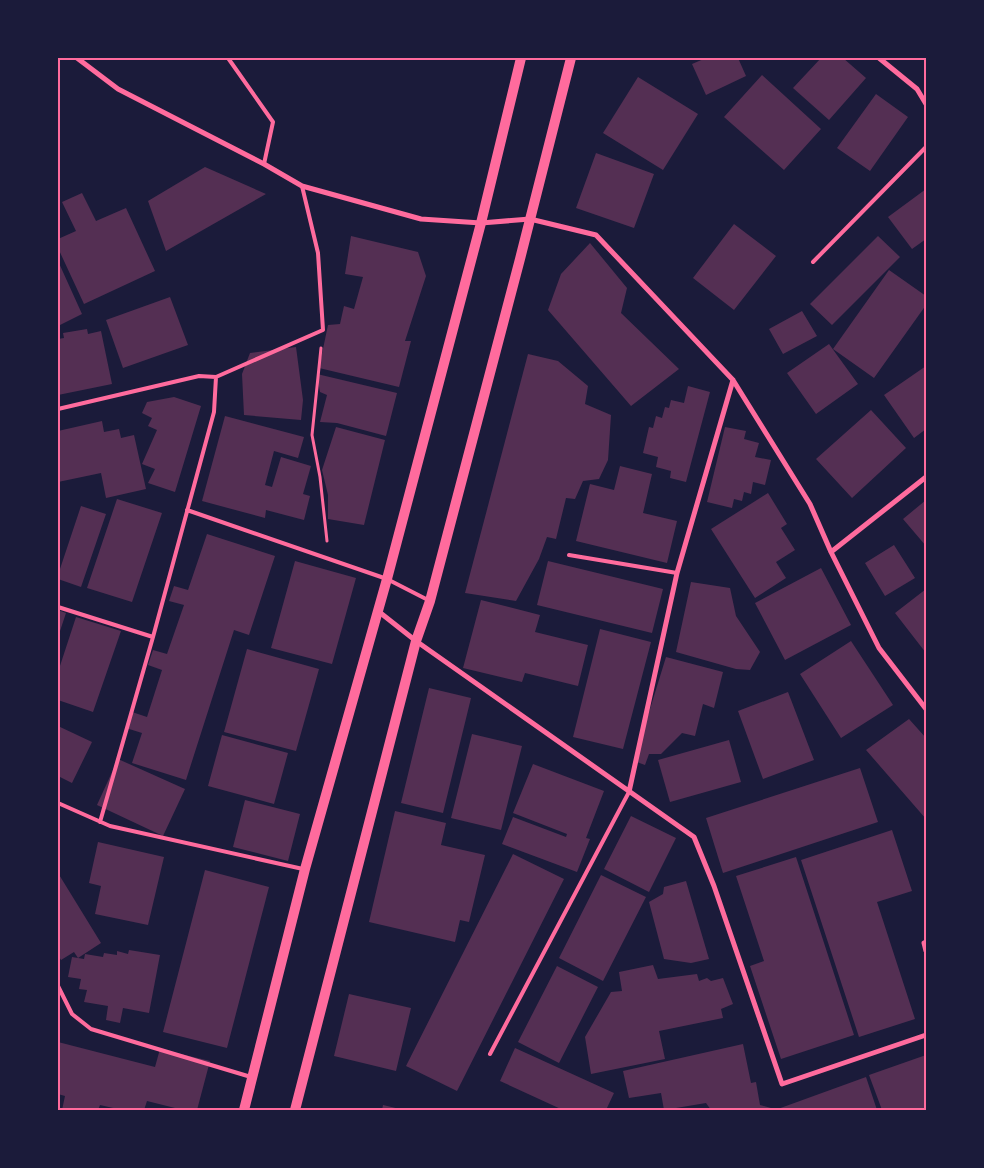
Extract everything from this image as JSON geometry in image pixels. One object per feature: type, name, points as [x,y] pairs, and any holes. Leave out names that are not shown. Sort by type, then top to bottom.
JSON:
[{"type":"main road","points":[[244,1110],[306,870],[387,579],[481,223],[521,58]]},
{"type":"main road","points":[[294,1110],[416,641],[430,601],[571,58]]},
{"type":"street","points":[[77,58],[118,89],[264,164],[302,186],[421,219],[481,223],[530,219],[596,235],[733,380],[810,504],[830,552],[880,648],[926,708]]},
{"type":"street","points":[[879,58],[917,90],[926,104]]},
{"type":"street","points":[[629,792],[677,572],[733,380]]},
{"type":"street","points":[[830,552],[926,477]]},
{"type":"street","points":[[378,611],[416,641],[694,837],[714,886],[782,1084],[926,1035]]},
{"type":"street","points":[[926,942],[924,943],[926,951]]},
{"type":"lane","points":[[228,58],[273,122],[264,164]]},
{"type":"lane","points":[[813,262],[926,147]]},
{"type":"lane","points":[[58,410],[199,376],[216,377],[323,330],[318,253],[302,186]]},
{"type":"lane","points":[[100,822],[153,637],[214,412],[216,377]]},
{"type":"lane","points":[[187,510],[387,579],[430,601]]},
{"type":"lane","points":[[569,555],[677,572]]},
{"type":"lane","points":[[58,607],[153,637]]},
{"type":"lane","points":[[490,1054],[629,792]]},
{"type":"lane","points":[[58,803],[110,826],[306,870]]},
{"type":"lane","points":[[58,986],[72,1014],[91,1029],[253,1078]]},
{"type":"path","points":[[323,330],[312,435],[320,477],[330,560]]},
{"type":"building","points":[[706,58],[738,58],[746,76],[706,95],[692,64]]},
{"type":"building","points":[[821,58],[843,58],[866,78],[829,120],[793,88]]},
{"type":"building","points":[[762,75],[821,129],[784,170],[724,117]]},
{"type":"building","points":[[638,77],[698,114],[663,170],[603,133]]},
{"type":"building","points":[[876,94],[908,117],[870,171],[837,148]]},
{"type":"building","points":[[596,153],[654,174],[634,228],[576,208]]},
{"type":"building","points":[[205,167],[266,194],[166,251],[148,201]]},
{"type":"building","points":[[926,189],[926,239],[912,249],[888,217]]},
{"type":"building","points":[[82,193],[96,221],[126,208],[155,271],[84,304],[58,248],[58,239],[76,231],[62,202]]},
{"type":"building","points":[[734,224],[776,256],[734,310],[693,278]]},
{"type":"building","points":[[351,236],[418,252],[426,276],[405,341],[411,341],[399,387],[319,368],[328,325],[340,324],[344,306],[354,309],[363,277],[345,274]]},
{"type":"building","points":[[878,236],[900,257],[832,325],[810,304]]},
{"type":"building","points":[[590,243],[627,288],[621,313],[679,369],[631,406],[548,310],[561,274]]},
{"type":"building","points":[[58,261],[82,314],[58,326]]},
{"type":"building","points":[[889,270],[926,296],[926,305],[874,378],[833,349]]},
{"type":"building","points":[[170,297],[188,345],[123,368],[106,320]]},
{"type":"building","points":[[802,311],[817,336],[783,354],[769,329]]},
{"type":"building","points":[[87,329],[88,334],[101,331],[112,384],[58,395],[58,339],[64,338],[63,333]]},
{"type":"building","points":[[829,344],[858,384],[816,414],[787,373]]},
{"type":"building","points":[[296,347],[303,400],[301,420],[244,415],[242,374],[250,353]]},
{"type":"building","points":[[528,354],[558,361],[588,386],[585,404],[611,415],[608,460],[599,479],[583,481],[575,499],[566,498],[556,539],[547,537],[539,559],[516,601],[465,593]]},
{"type":"building","points":[[926,366],[926,429],[914,438],[884,395]]},
{"type":"building","points":[[317,374],[397,393],[386,436],[337,423],[320,422],[327,395],[320,392]]},
{"type":"building","points":[[688,386],[710,392],[686,482],[670,478],[671,471],[656,467],[658,457],[643,453],[649,427],[653,428],[656,416],[662,418],[665,407],[669,408],[671,400],[684,403]]},
{"type":"building","points":[[174,397],[201,406],[175,492],[148,483],[155,469],[142,464],[157,430],[148,426],[152,418],[142,413],[147,402]]},
{"type":"building","points":[[871,410],[906,448],[852,498],[816,459]]},
{"type":"building","points":[[225,416],[304,437],[298,458],[274,451],[265,485],[272,487],[281,457],[311,466],[303,494],[310,496],[304,520],[266,510],[265,518],[202,501]]},
{"type":"building","points":[[102,421],[104,432],[119,429],[121,438],[134,435],[146,489],[106,498],[101,473],[58,482],[58,431]]},
{"type":"building","points":[[336,427],[385,440],[364,525],[328,519],[328,495],[322,470]]},
{"type":"building","points":[[725,427],[746,431],[744,439],[759,443],[755,457],[771,460],[765,485],[753,482],[751,494],[744,492],[742,501],[734,499],[732,508],[707,502]]},
{"type":"building","points":[[620,466],[652,474],[643,513],[677,521],[667,563],[576,541],[590,484],[614,490]]},
{"type":"building","points":[[768,493],[787,524],[781,528],[795,550],[776,562],[786,578],[755,598],[711,529]]},
{"type":"building","points":[[117,499],[162,513],[132,602],[87,588]]},
{"type":"building","points":[[926,500],[926,546],[903,519]]},
{"type":"building","points":[[81,506],[106,514],[81,587],[58,579],[58,575]]},
{"type":"building","points":[[207,534],[275,556],[249,635],[234,630],[186,780],[132,763],[142,733],[126,728],[132,712],[147,717],[162,670],[148,665],[153,650],[167,654],[184,605],[169,601],[174,586],[188,590]]},
{"type":"building","points":[[894,545],[915,578],[885,596],[865,563]]},
{"type":"building","points":[[295,561],[356,578],[332,664],[271,648]]},
{"type":"building","points":[[548,561],[663,589],[652,633],[537,605]]},
{"type":"building","points":[[821,568],[851,625],[785,660],[755,603]]},
{"type":"building","points":[[691,582],[730,588],[736,616],[760,652],[750,670],[736,669],[676,652]]},
{"type":"building","points":[[926,589],[926,653],[895,613]]},
{"type":"building","points":[[481,600],[540,615],[535,632],[588,645],[578,686],[525,673],[522,682],[463,668]]},
{"type":"building","points":[[58,610],[66,613],[58,637]]},
{"type":"building","points":[[76,617],[121,631],[93,712],[58,700],[58,672]]},
{"type":"building","points":[[600,629],[651,642],[623,749],[573,737]]},
{"type":"building","points":[[851,641],[893,705],[841,738],[800,674]]},
{"type":"building","points":[[247,649],[319,669],[296,751],[224,732]]},
{"type":"building","points":[[666,657],[723,672],[714,708],[703,704],[695,736],[682,733],[661,754],[649,754],[645,765],[634,761]]},
{"type":"building","points":[[429,688],[471,698],[443,813],[401,803]]},
{"type":"building","points":[[788,692],[814,760],[763,779],[738,711]]},
{"type":"building","points":[[909,719],[926,738],[926,819],[866,750]]},
{"type":"building","points":[[58,726],[92,742],[72,783],[58,776]]},
{"type":"building","points":[[472,734],[522,746],[501,830],[451,818]]},
{"type":"building","points":[[222,735],[288,753],[274,804],[208,786]]},
{"type":"building","points":[[729,740],[741,782],[670,802],[658,760]]},
{"type":"building","points":[[118,759],[185,789],[163,836],[97,805]]},
{"type":"building","points":[[533,764],[604,791],[586,838],[590,839],[577,872],[502,844],[513,817],[566,837],[567,834],[513,813]]},
{"type":"building","points":[[860,768],[878,822],[723,873],[706,818]]},
{"type":"building","points":[[245,800],[300,814],[288,861],[233,847]]},
{"type":"building","points":[[395,811],[446,823],[441,845],[485,855],[469,922],[460,920],[455,942],[369,922]]},
{"type":"building","points":[[631,816],[676,838],[649,892],[604,869]]},
{"type":"building","points":[[892,830],[912,891],[877,902],[915,1019],[859,1037],[801,860]]},
{"type":"building","points":[[98,842],[164,857],[148,925],[95,914],[101,886],[89,883]]},
{"type":"building","points":[[513,854],[564,879],[457,1091],[406,1066]]},
{"type":"building","points":[[796,857],[854,1035],[781,1059],[750,966],[764,961],[736,876]]},
{"type":"building","points":[[205,870],[269,887],[227,1048],[163,1032]]},
{"type":"building","points":[[58,873],[101,943],[78,958],[74,952],[61,960],[58,955]]},
{"type":"building","points":[[601,875],[646,897],[603,981],[559,958]]},
{"type":"building","points":[[686,881],[709,959],[691,963],[664,959],[649,902],[663,894],[664,887]]},
{"type":"building","points":[[129,950],[160,955],[149,1013],[123,1008],[120,1023],[106,1020],[108,1006],[84,1002],[87,990],[79,989],[81,979],[68,977],[72,957],[84,959],[85,954],[103,957],[104,953],[117,955],[117,951],[128,954]]},
{"type":"building","points":[[653,965],[658,979],[697,974],[699,981],[707,978],[711,981],[723,978],[733,1004],[721,1009],[723,1018],[659,1031],[665,1059],[591,1074],[585,1037],[611,992],[622,991],[619,972]]},
{"type":"building","points":[[557,966],[598,987],[559,1063],[518,1042]]},
{"type":"building","points":[[349,994],[411,1008],[396,1071],[334,1056]]},
{"type":"building","points":[[58,1042],[155,1067],[160,1049],[210,1061],[197,1110],[183,1110],[147,1101],[144,1110],[122,1110],[100,1105],[98,1110],[62,1110],[65,1096],[58,1094]]},
{"type":"building","points":[[743,1044],[751,1083],[756,1082],[760,1105],[771,1108],[771,1110],[711,1110],[706,1103],[664,1110],[661,1093],[629,1098],[623,1071]]},
{"type":"building","points":[[515,1048],[614,1093],[606,1110],[563,1110],[500,1081]]},
{"type":"building","points":[[926,1055],[926,1110],[882,1110],[869,1075]]},
{"type":"building","points":[[866,1077],[877,1110],[775,1110]]},
{"type":"building","points":[[383,1105],[404,1110],[382,1110]]}]
